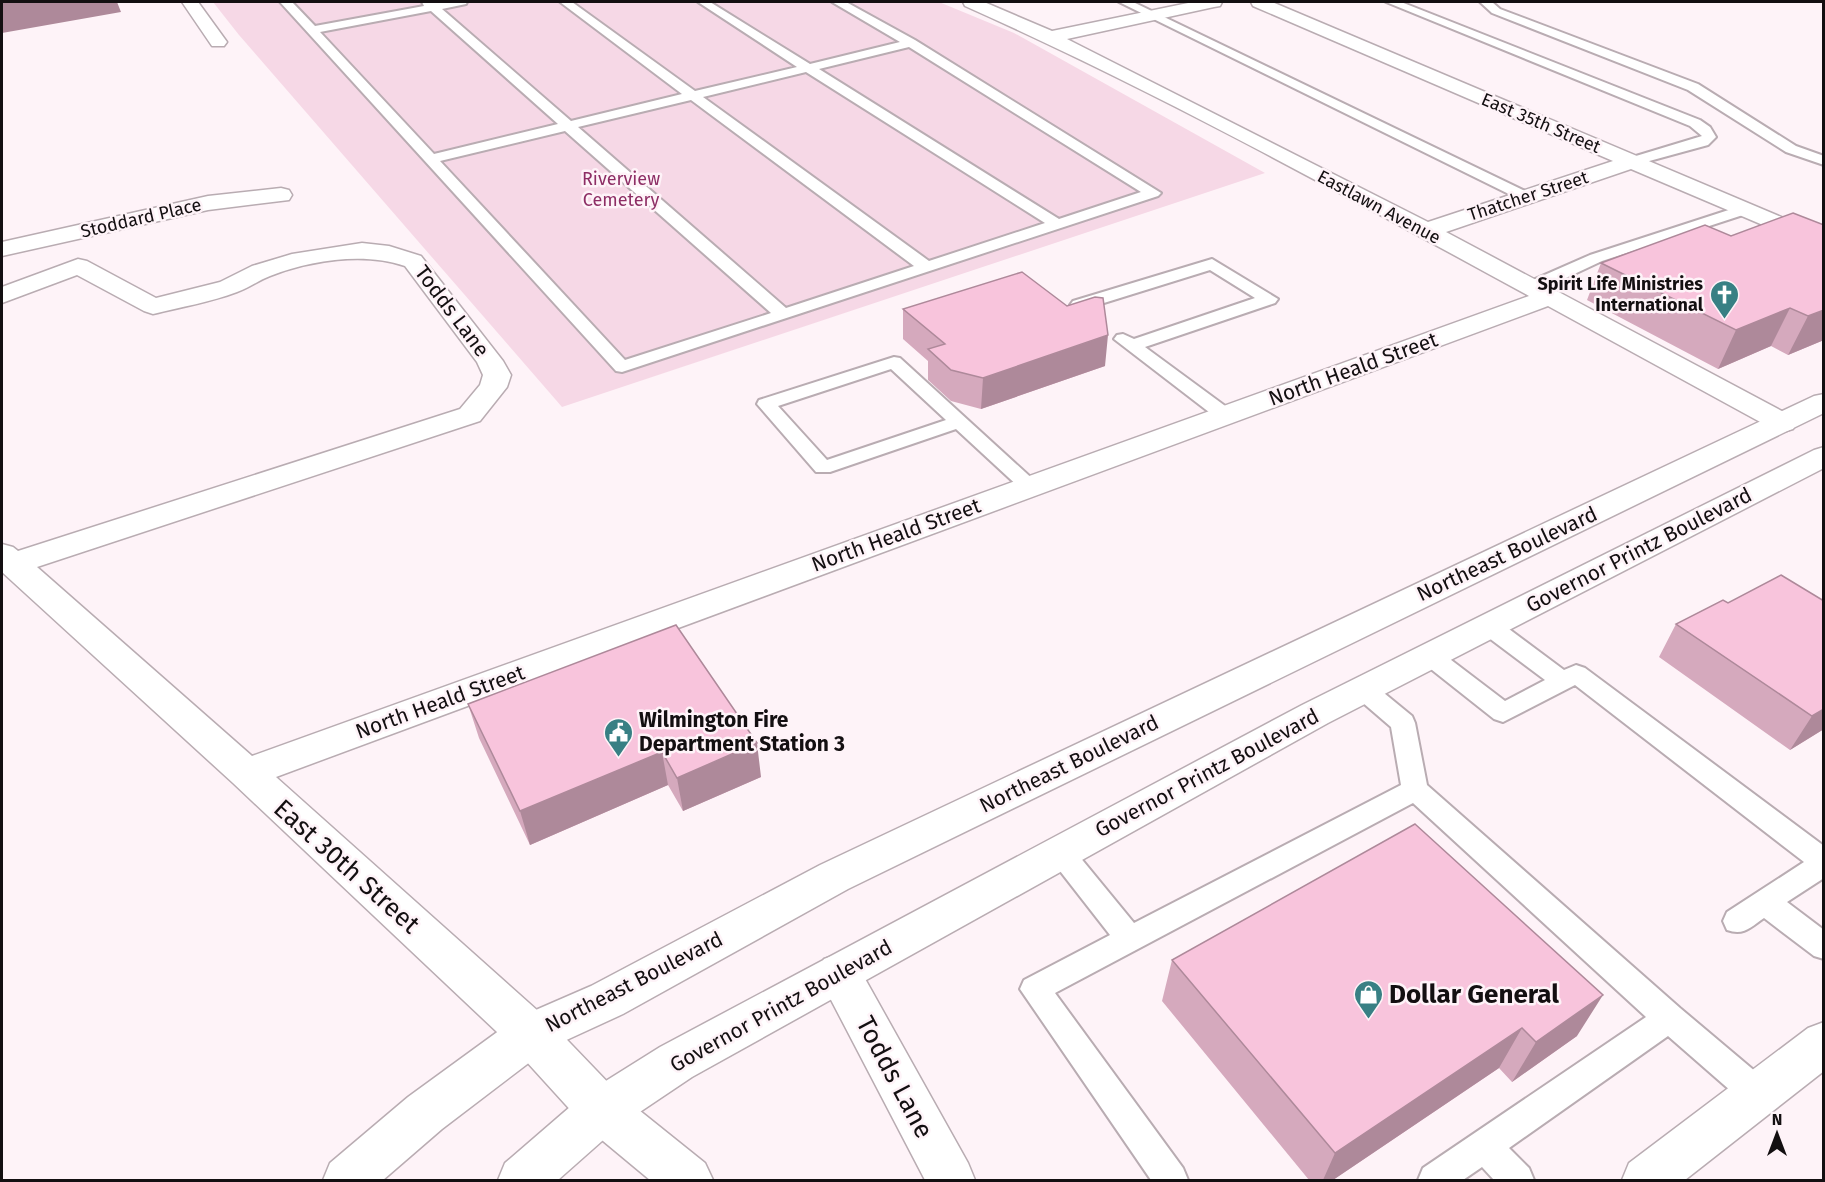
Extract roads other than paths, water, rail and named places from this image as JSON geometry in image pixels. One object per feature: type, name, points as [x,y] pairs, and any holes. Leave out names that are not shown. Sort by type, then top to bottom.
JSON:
[{"type":"street","points":[[190,2],[218,42]]},
{"type":"street","name":"Eastlawn Avenue","points":[[970,2],[1050,37],[1425,231],[1783,423]]},
{"type":"street","points":[[1050,37],[1214,2]]},
{"type":"street","name":"East 35th Street","points":[[1259,2],[1824,244]]},
{"type":"street","name":"Thatcher Street","points":[[1425,231],[1631,162]]},
{"type":"street","name":"Stoddard Place","points":[[2,249],[208,203],[281,195]]},
{"type":"street","name":"Todds Lane","points":[[2,296],[78,266],[153,306],[229,287],[261,271],[292,261],[362,250],[389,253],[413,261],[490,361],[497,375],[493,387],[470,415],[7,559]]},
{"type":"street","name":"North Heald Street","points":[[246,773],[1225,415],[1539,293]]},
{"type":"street","name":"Northeast Boulevard","points":[[347,1180],[424,1113],[531,1034],[607,1000],[834,877],[1824,402]]},
{"type":"street","name":"Governor Printz Boulevard","points":[[602,1110],[676,1062],[1364,690],[1824,456]]},
{"type":"street","name":"East 30th Street","points":[[7,559],[246,773],[531,1034],[602,1110],[688,1180]]},
{"type":"street","name":"Todds Lane","points":[[839,973],[951,1180]]},
{"type":"street","points":[[1646,1180],[1824,1043]]},
{"type":"street","points":[[522,1180],[602,1110]]},
{"type":"lane","points":[[286,2],[622,367],[1153,193],[911,43],[838,2]]},
{"type":"lane","points":[[312,30],[430,4],[462,2]]},
{"type":"lane","points":[[565,2],[928,268]]},
{"type":"lane","points":[[703,2],[1058,225]]},
{"type":"lane","points":[[1125,2],[1526,197]]},
{"type":"lane","points":[[1392,2],[1695,123],[1705,130],[1709,137],[1703,142],[1631,162]]},
{"type":"lane","points":[[1486,2],[1496,11],[1693,87],[1791,149],[1824,161]]},
{"type":"lane","points":[[430,4],[784,315]]},
{"type":"lane","points":[[431,159],[911,43]]},
{"type":"lane","points":[[1539,293],[1596,258],[1744,210]]},
{"type":"lane","points":[[1093,316],[1079,305],[1212,264],[1269,299],[1126,341],[1225,415]]},
{"type":"lane","points":[[958,422],[823,468],[766,404],[894,362],[1030,487]]},
{"type":"lane","points":[[1489,626],[1563,681]]},
{"type":"lane","points":[[1430,656],[1503,713],[1576,674],[1824,862],[1737,921]]},
{"type":"lane","points":[[1364,690],[1403,723],[1415,790],[1668,1018],[1758,1094]]},
{"type":"lane","points":[[1171,1180],[1035,989],[1415,790]]},
{"type":"lane","points":[[1060,853],[1130,939]]},
{"type":"lane","points":[[1766,902],[1824,947]]},
{"type":"lane","points":[[1436,1180],[1668,1018]]},
{"type":"lane","points":[[1485,1147],[1517,1180]]},
{"type":"place","name":"Spirit Life Ministries International","points":[[1724,320]]},
{"type":"place","name":"Wilmington Fire Department Station 3","points":[[618,758]]},
{"type":"place","name":"Dollar General","points":[[1368,1020]]},
{"type":"park label","name":"Riverview Cemetery","points":[[621,189]]}]
